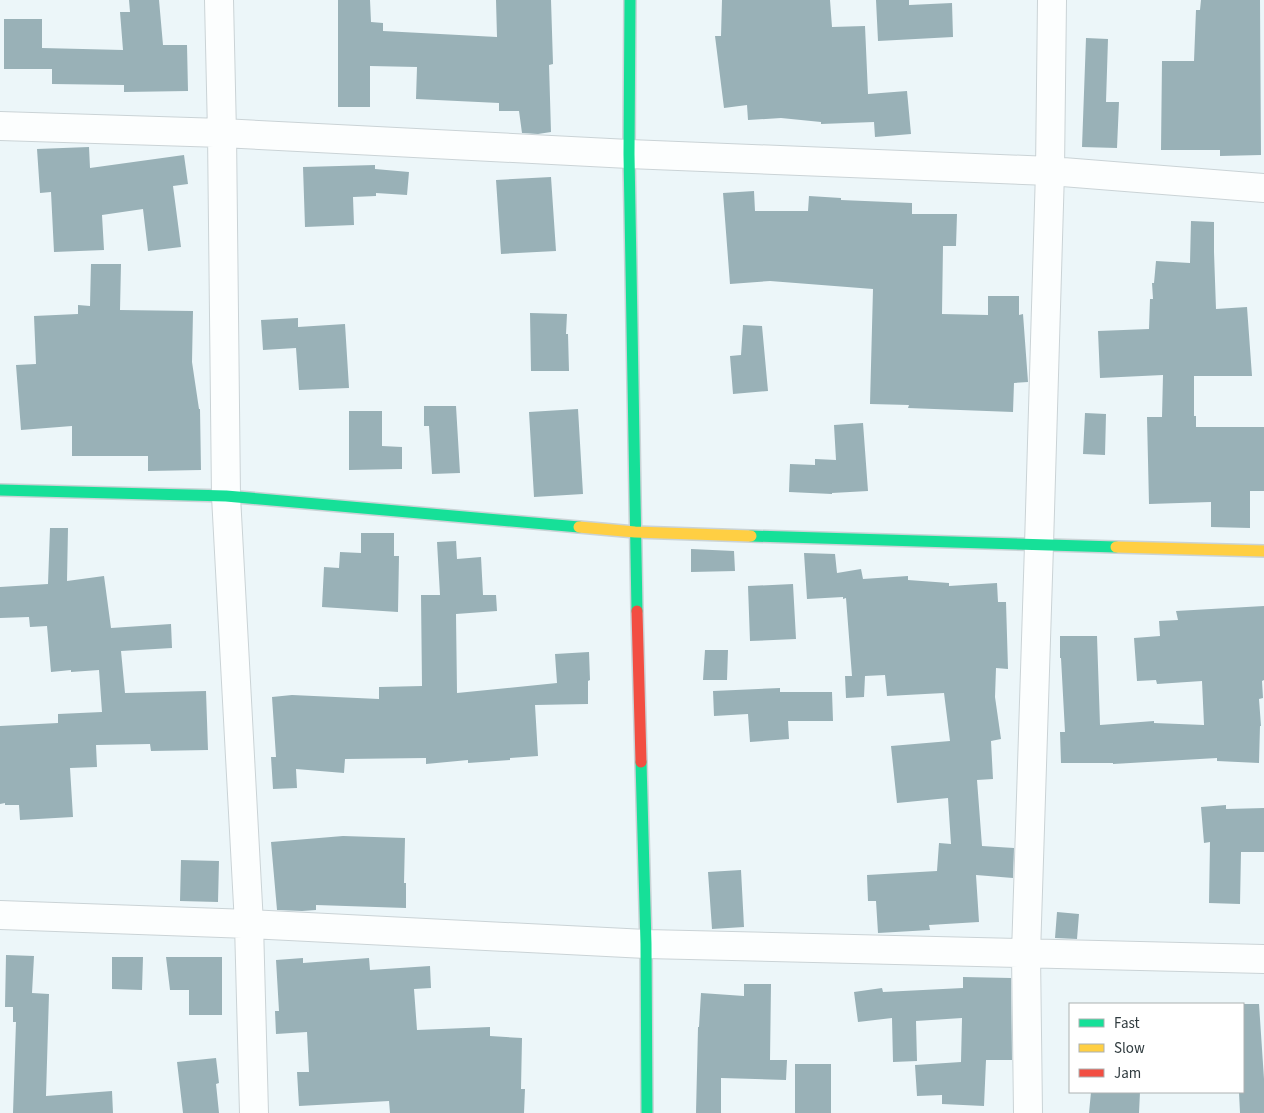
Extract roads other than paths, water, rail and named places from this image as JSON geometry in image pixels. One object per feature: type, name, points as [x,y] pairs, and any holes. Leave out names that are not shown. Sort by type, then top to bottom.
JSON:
[{"type":"street","points":[[219,0],[226,496],[249,924],[254,1113]]},
{"type":"street","points":[[630,0],[629,154],[635,532],[646,944],[647,1113]]},
{"type":"street","points":[[1028,1113],[1026,954],[1040,545],[1050,171],[1052,0]]},
{"type":"street","points":[[0,126],[222,133],[629,154],[1050,171],[1264,188]]},
{"type":"street","points":[[0,490],[226,496],[635,532],[1264,551]]},
{"type":"street","points":[[0,915],[249,924],[646,944],[1264,959]]}]
